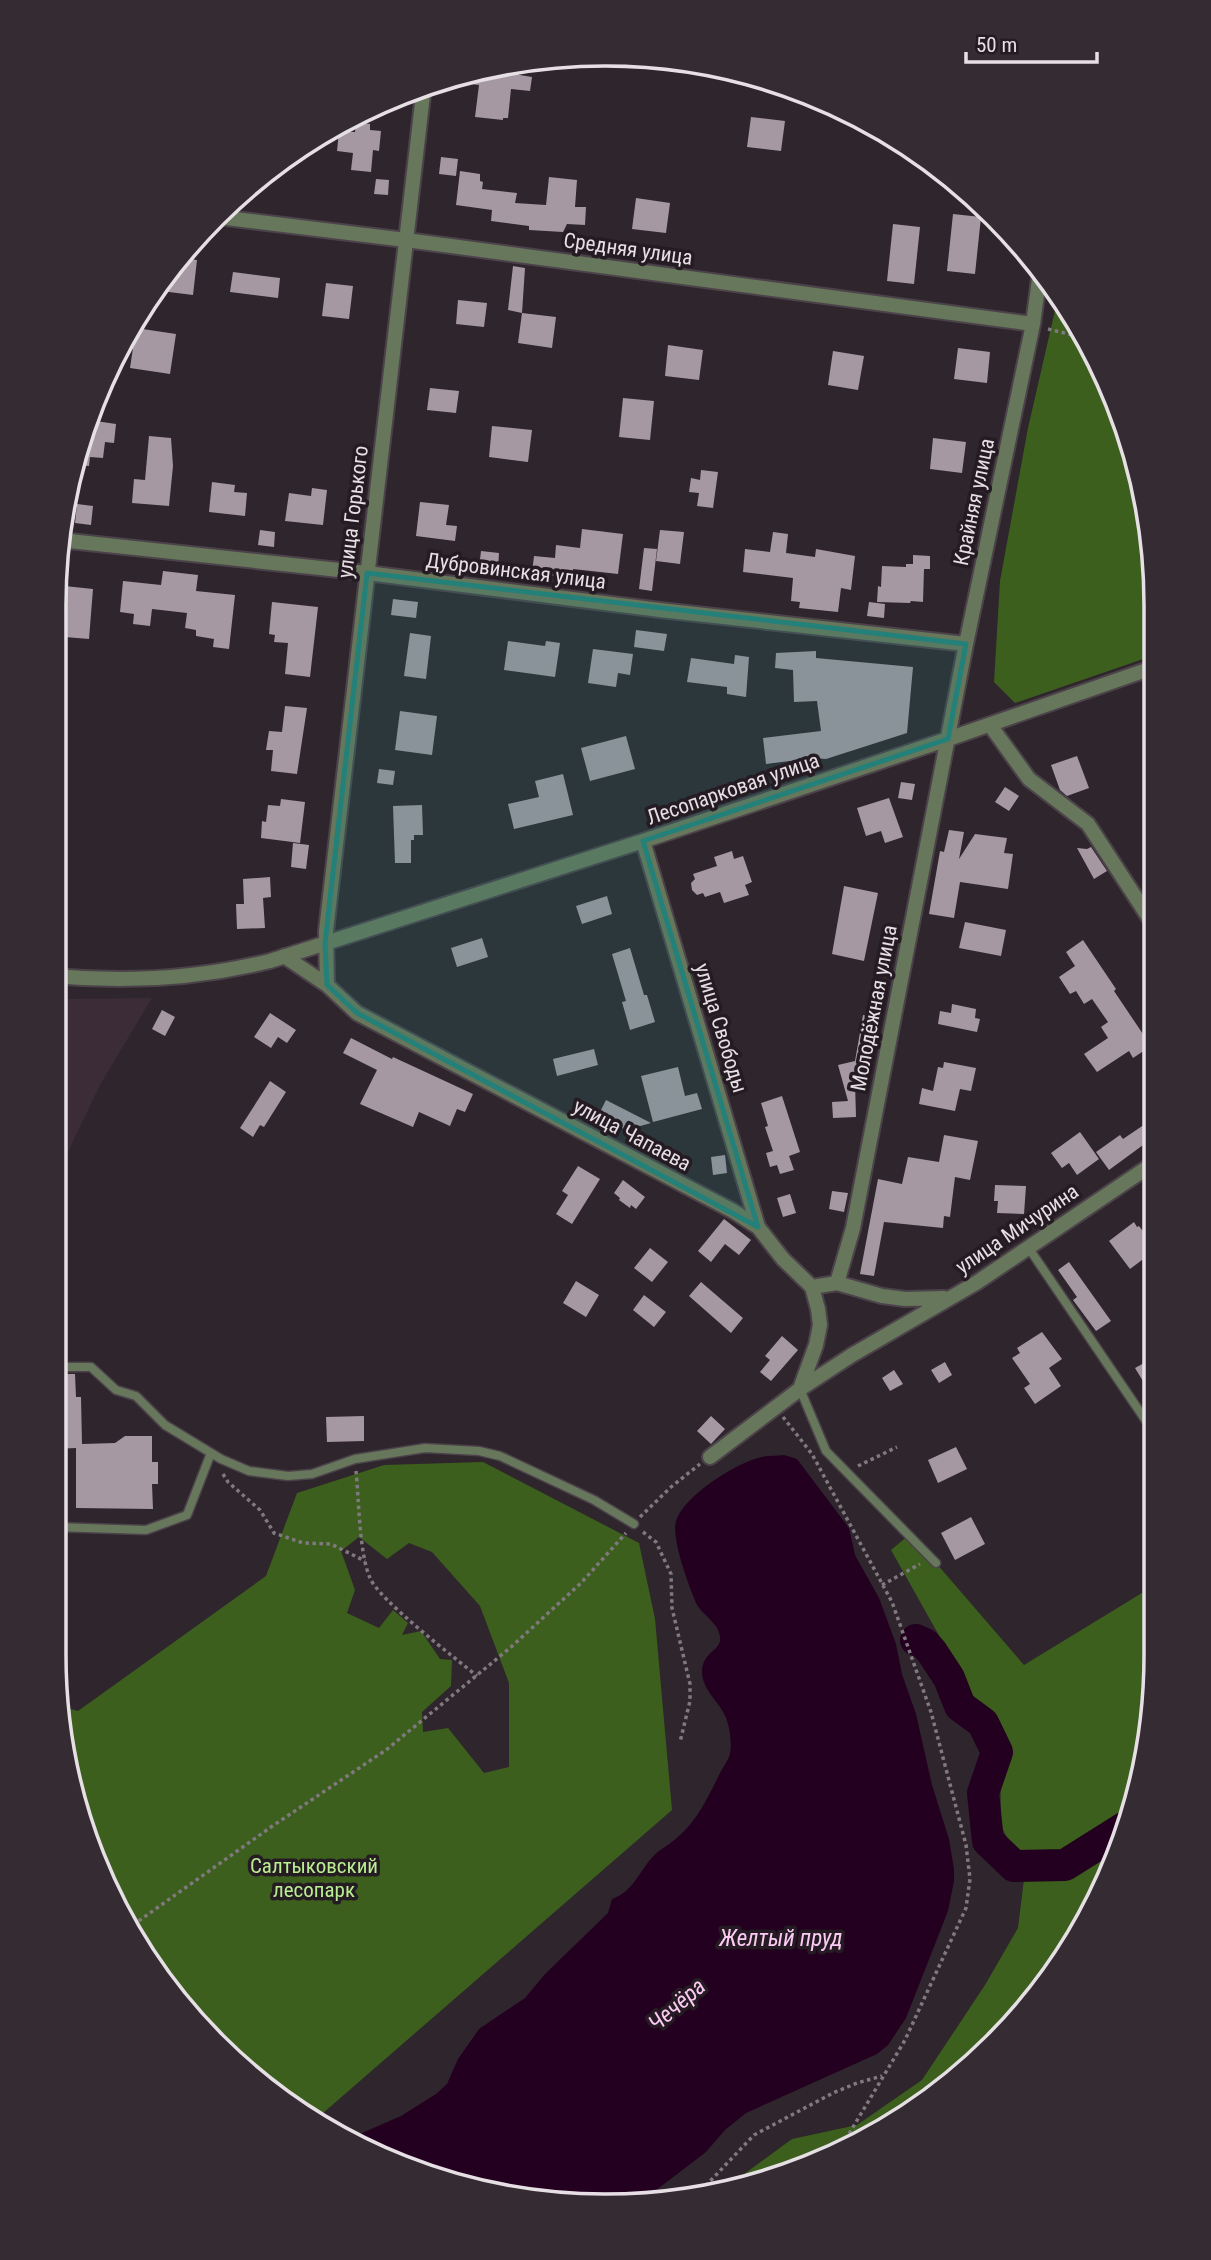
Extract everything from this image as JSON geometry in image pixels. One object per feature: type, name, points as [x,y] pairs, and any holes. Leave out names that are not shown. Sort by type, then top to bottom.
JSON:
[{"type":"street","name":"улица Горького","points":[[325,943],[423,99]]},
{"type":"street","name":"Средняя улица","points":[[230,218],[1033,324]]},
{"type":"street","name":"Крайняя улица","points":[[948,739],[965,644],[1033,324],[1038,284]]},
{"type":"street","name":"Дубровинская улица","points":[[70,541],[367,573],[660,610],[965,644]]},
{"type":"street","name":"Лесопарковая улица","points":[[66,977],[114,979],[208,974],[239,969],[643,841],[1144,671]]},
{"type":"street","points":[[990,725],[1028,779],[1088,824],[1144,910]]},
{"type":"street","name":"Молодёжная улица","points":[[836,1283],[853,1228],[948,739]]},
{"type":"street","name":"улица Свободы","points":[[643,841],[758,1227]]},
{"type":"street","points":[[325,943],[327,985]]},
{"type":"street","name":"улица Чапаева","points":[[284,956],[327,985],[357,1013],[733,1211],[758,1227],[783,1259],[812,1287]]},
{"type":"street","name":"улица Мичурина","points":[[812,1287],[836,1283],[882,1296],[929,1299],[950,1297],[1144,1170]]},
{"type":"street","points":[[800,1389],[816,1345],[820,1325],[812,1287]]},
{"type":"street","points":[[710,1457],[800,1389],[852,1354],[950,1297]]},
{"type":"lane","points":[[1028,1247],[1144,1418]]},
{"type":"lane","points":[[66,1367],[91,1367],[116,1390],[136,1396],[166,1424],[211,1454],[249,1471],[288,1476],[312,1474],[355,1458],[425,1448],[479,1451],[500,1456],[582,1495],[634,1524]]},
{"type":"lane","points":[[800,1389],[826,1451],[934,1560]]},
{"type":"lane","points":[[66,1527],[146,1530],[187,1515],[211,1454]]},
{"type":"path","points":[[1033,324],[1071,334]]},
{"type":"path","points":[[776,1407],[812,1454],[892,1602],[931,1712],[965,1845],[970,1879],[966,1908],[905,2040],[848,2136]]},
{"type":"path","points":[[847,1472],[897,1447]]},
{"type":"path","points":[[211,1454],[228,1482],[260,1510],[274,1533],[303,1543],[331,1544],[365,1561]]},
{"type":"path","points":[[138,1922],[271,1827],[386,1751],[477,1676],[581,1583],[671,1486],[710,1457]]},
{"type":"path","points":[[355,1458],[365,1561],[370,1580],[387,1600],[477,1676]]},
{"type":"path","points":[[634,1524],[656,1542],[671,1574],[671,1608],[690,1684],[690,1701],[680,1742]]},
{"type":"path","points":[[882,1585],[934,1560]]},
{"type":"path","points":[[708,2184],[754,2135],[833,2093],[883,2076]]},
{"type":"highlighted area","points":[[367,573],[966,644],[948,739],[643,841],[758,1227],[357,1013],[327,985],[325,943]]},
{"type":"shaded area","points":[[152,998],[100,1085],[66,1156],[66,999]]},
{"type":"green space","points":[[1055,308],[1089,367],[1116,432],[1126,466],[1140,535],[1144,659],[1015,703],[994,682],[1000,581],[1028,428]]},
{"type":"green space","name":"Салтыковский лесопарк","points":[[483,1462],[639,1543],[655,1619],[672,1810],[323,2113],[277,2082],[224,2036],[200,2010],[157,1954],[122,1893],[95,1828],[77,1760],[70,1709],[78,1711],[266,1576],[297,1493],[384,1465]],"holes":[[[359,1537],[387,1559],[409,1543],[432,1552],[480,1606],[509,1683],[509,1767],[484,1773],[448,1728],[423,1732],[422,1712],[451,1686],[452,1660],[440,1659],[421,1631],[402,1635],[408,1623],[393,1610],[379,1628],[347,1613],[355,1590],[341,1551]]]},
{"type":"green space","points":[[909,1535],[1024,1665],[1144,1592],[1140,1725],[1126,1794],[1103,1861],[1072,1924],[1033,1983],[987,2036],[934,2082],[875,2121],[812,2152],[742,2176],[792,2139],[857,2125],[922,2080],[985,1985],[1018,1928],[1025,1871],[1001,1826],[1000,1744],[891,1550]]},
{"type":"water","name":"Желтый пруд","points":[[784,1455],[797,1459],[849,1528],[855,1555],[879,1598],[896,1644],[932,1785],[949,1839],[954,1881],[948,1911],[906,2018],[888,2045],[877,2054],[746,2113],[725,2130],[706,2152],[655,2191],[606,2194],[535,2189],[500,2183],[432,2165],[360,2134],[401,2116],[447,2084],[458,2059],[479,2029],[525,1998],[545,1974],[608,1913],[612,1899],[627,1890],[653,1857],[687,1828],[708,1798],[728,1759],[731,1741],[726,1718],[705,1685],[702,1672],[705,1660],[720,1642],[720,1637],[714,1623],[696,1603],[685,1574],[676,1539],[676,1521],[681,1511],[699,1492],[723,1474],[768,1456]]},
{"type":"building","points":[[516,74],[532,77],[530,91],[511,89],[508,118],[503,120],[475,117],[479,85],[470,84]]},
{"type":"building","points":[[751,117],[785,121],[781,151],[747,147]]},
{"type":"building","points":[[365,123],[370,124],[370,130],[381,131],[379,151],[373,150],[371,172],[351,170],[353,153],[337,151],[338,138],[349,132],[355,132],[355,128]]},
{"type":"building","points":[[441,157],[458,159],[456,176],[439,174]]},
{"type":"building","points":[[460,171],[480,174],[482,189],[517,193],[515,203],[546,205],[549,177],[577,180],[575,207],[586,207],[585,225],[567,224],[563,232],[529,230],[529,226],[491,221],[492,210],[456,205]]},
{"type":"building","points":[[376,179],[389,180],[388,195],[374,194]]},
{"type":"building","points":[[636,198],[670,203],[666,233],[632,229]]},
{"type":"building","points":[[953,214],[979,217],[975,274],[947,271]]},
{"type":"building","points":[[893,224],[920,227],[914,284],[887,281]]},
{"type":"building","points":[[192,259],[197,260],[193,295],[167,292]]},
{"type":"building","points":[[513,266],[525,268],[522,313],[508,310]]},
{"type":"building","points":[[233,272],[280,278],[278,298],[230,292]]},
{"type":"building","points":[[326,283],[353,286],[349,319],[322,316]]},
{"type":"building","points":[[458,300],[487,303],[484,327],[456,324]]},
{"type":"building","points":[[522,313],[556,317],[552,348],[518,343]]},
{"type":"building","points":[[143,329],[176,334],[170,374],[130,368],[133,347]]},
{"type":"building","points":[[668,345],[703,350],[699,380],[665,376]]},
{"type":"building","points":[[958,348],[990,352],[987,383],[954,379]]},
{"type":"building","points":[[833,351],[864,356],[858,390],[828,385]]},
{"type":"building","points":[[430,388],[459,391],[456,413],[427,410]]},
{"type":"building","points":[[623,398],[654,401],[650,440],[619,437]]},
{"type":"building","points":[[99,422],[116,424],[114,443],[105,442],[103,458],[90,457],[89,466],[85,466]]},
{"type":"building","points":[[492,426],[532,430],[528,462],[489,457]]},
{"type":"building","points":[[149,436],[171,438],[173,466],[169,506],[132,503],[134,479],[145,480]]},
{"type":"building","points":[[933,438],[966,442],[962,473],[930,469]]},
{"type":"building","points":[[701,470],[718,472],[713,508],[697,506],[699,493],[689,492],[691,478],[700,480]]},
{"type":"building","points":[[212,482],[235,485],[234,492],[247,493],[245,516],[209,512]]},
{"type":"building","points":[[312,488],[327,490],[323,525],[285,521],[289,493],[311,496]]},
{"type":"building","points":[[420,502],[449,505],[446,525],[457,526],[455,541],[416,536]]},
{"type":"building","points":[[77,504],[93,506],[91,525],[75,523]]},
{"type":"building","points":[[582,529],[623,534],[618,574],[573,569],[572,578],[532,573],[534,556],[555,558],[556,545],[580,548]]},
{"type":"building","points":[[260,530],[275,532],[274,547],[258,545]]},
{"type":"building","points":[[660,530],[684,532],[680,564],[656,561]]},
{"type":"building","points":[[773,532],[788,534],[786,553],[815,557],[816,549],[855,556],[851,590],[841,588],[838,612],[799,608],[800,602],[791,601],[793,578],[743,572],[745,549],[770,552]]},
{"type":"building","points":[[644,548],[657,549],[652,591],[639,589]]},
{"type":"building","points":[[481,551],[499,553],[498,570],[479,568]]},
{"type":"building","points":[[913,555],[930,556],[930,569],[924,569],[923,602],[877,602],[882,566],[906,567],[906,564],[913,564]]},
{"type":"building","points":[[163,571],[198,575],[196,591],[235,595],[229,649],[213,647],[214,639],[196,636],[196,630],[185,628],[187,613],[152,609],[150,626],[133,624],[134,614],[120,612],[123,581],[161,585]]},
{"type":"building","points":[[67,586],[93,589],[89,639],[66,637]]},
{"type":"building","points":[[393,599],[418,602],[416,618],[391,615]]},
{"type":"building","points":[[272,602],[318,607],[310,677],[285,674],[288,643],[274,642],[275,635],[269,634]]},
{"type":"building","points":[[869,602],[885,604],[884,618],[867,616]]},
{"type":"building","points":[[636,630],[667,634],[664,651],[634,647]]},
{"type":"building","points":[[410,633],[431,636],[426,679],[404,676]]},
{"type":"building","points":[[508,641],[545,646],[546,641],[560,643],[555,677],[504,670]]},
{"type":"building","points":[[593,649],[633,654],[630,675],[618,673],[616,687],[588,683]]},
{"type":"building","points":[[816,651],[816,658],[913,667],[907,733],[826,759],[766,764],[763,738],[821,731],[817,701],[794,702],[793,670],[775,668],[776,653]]},
{"type":"building","points":[[735,655],[749,657],[746,697],[727,694],[727,687],[687,682],[691,658],[734,664]]},
{"type":"building","points":[[285,706],[307,708],[297,774],[271,771],[273,750],[266,750],[269,731],[282,732]]},
{"type":"building","points":[[400,711],[437,716],[432,755],[395,750]]},
{"type":"building","points":[[626,736],[635,769],[590,781],[581,748]]},
{"type":"building","points":[[1077,756],[1089,788],[1067,796],[1060,790],[1051,765]]},
{"type":"building","points":[[379,769],[395,771],[393,785],[377,783]]},
{"type":"building","points":[[563,774],[573,815],[514,829],[508,804],[539,797],[535,781]]},
{"type":"building","points":[[901,782],[915,784],[912,800],[898,798]]},
{"type":"building","points":[[1005,787],[1019,796],[1009,811],[995,802]]},
{"type":"building","points":[[889,798],[903,837],[885,843],[881,831],[866,836],[857,808]]},
{"type":"building","points":[[281,799],[305,802],[300,843],[261,838],[262,821],[266,822],[268,805],[280,806]]},
{"type":"building","points":[[422,805],[423,835],[414,835],[414,840],[411,840],[411,863],[395,863],[393,806]]},
{"type":"building","points":[[949,830],[964,832],[959,859],[975,834],[1007,838],[1004,853],[1013,854],[1008,889],[960,882],[954,918],[929,914],[940,851],[944,852]]},
{"type":"building","points":[[293,843],[309,845],[306,869],[291,867]]},
{"type":"building","points":[[1091,847],[1107,871],[1094,879],[1077,848]]},
{"type":"building","points":[[732,851],[734,859],[743,856],[752,882],[745,885],[749,895],[724,903],[720,892],[705,897],[703,893],[697,895],[692,890],[691,883],[695,879],[693,874],[717,866],[714,857]]},
{"type":"building","points":[[270,877],[271,897],[263,898],[265,928],[237,929],[236,904],[244,904],[243,879]]},
{"type":"building","points":[[844,886],[878,893],[864,961],[832,954]]},
{"type":"building","points":[[607,896],[612,914],[582,924],[576,906]]},
{"type":"building","points":[[965,922],[1006,930],[1001,956],[959,948]]},
{"type":"building","points":[[482,938],[488,957],[457,967],[451,948]]},
{"type":"building","points":[[1083,940],[1144,1036],[1144,1051],[1133,1058],[1129,1051],[1097,1072],[1084,1054],[1108,1038],[1101,1027],[1108,1022],[1092,999],[1084,1004],[1076,991],[1070,994],[1059,977],[1075,966],[1066,952]]},
{"type":"building","points":[[630,948],[655,1022],[630,1030],[622,1002],[626,1001],[612,954]]},
{"type":"building","points":[[952,1004],[976,1009],[975,1018],[980,1019],[977,1032],[938,1024],[940,1011],[951,1013]]},
{"type":"building","points":[[162,1010],[175,1017],[165,1036],[152,1029]]},
{"type":"building","points":[[270,1013],[296,1030],[287,1043],[278,1037],[271,1048],[254,1037]]},
{"type":"building","points":[[863,1015],[876,1017],[867,1079],[855,1082],[856,1117],[833,1118],[832,1102],[848,1101],[838,1065],[855,1061]]},
{"type":"building","points":[[351,1038],[473,1094],[465,1112],[457,1109],[450,1126],[419,1112],[413,1127],[360,1104],[377,1070],[343,1053]]},
{"type":"building","points":[[594,1049],[598,1065],[557,1076],[553,1059]]},
{"type":"building","points":[[944,1062],[976,1068],[971,1091],[960,1089],[955,1111],[919,1104],[922,1088],[933,1091],[938,1067],[943,1068]]},
{"type":"building","points":[[678,1067],[685,1096],[697,1093],[702,1109],[653,1122],[641,1076]]},
{"type":"building","points":[[270,1081],[286,1092],[264,1127],[260,1125],[253,1137],[240,1128]]},
{"type":"building","points":[[782,1096],[800,1152],[789,1156],[794,1170],[780,1174],[777,1165],[770,1167],[766,1153],[773,1151],[761,1103]]},
{"type":"building","points":[[606,1100],[651,1123],[626,1130],[598,1116]]},
{"type":"building","points":[[1144,1125],[1144,1144],[1109,1170],[1096,1152],[1120,1135],[1123,1139]]},
{"type":"building","points":[[1080,1132],[1099,1159],[1077,1175],[1069,1163],[1062,1168],[1051,1153]]},
{"type":"building","points":[[944,1135],[978,1141],[970,1180],[955,1177],[950,1217],[944,1216],[943,1228],[884,1222],[874,1276],[860,1274],[878,1179],[902,1184],[908,1157],[939,1162]]},
{"type":"building","points":[[725,1155],[727,1173],[713,1175],[711,1157]]},
{"type":"building","points":[[578,1166],[600,1179],[572,1224],[556,1214],[568,1195],[562,1191]]},
{"type":"building","points":[[623,1180],[645,1197],[636,1209],[619,1200],[614,1193]]},
{"type":"building","points":[[995,1185],[1026,1186],[1024,1214],[997,1213],[998,1201],[994,1201]]},
{"type":"building","points":[[832,1191],[848,1193],[844,1212],[829,1209]]},
{"type":"building","points":[[790,1194],[796,1213],[783,1217],[777,1198]]},
{"type":"building","points":[[724,1219],[751,1240],[739,1255],[725,1244],[711,1262],[698,1251]]},
{"type":"building","points":[[1134,1222],[1144,1233],[1144,1258],[1130,1269],[1109,1241]]},
{"type":"building","points":[[650,1248],[668,1262],[652,1282],[634,1268]]},
{"type":"building","points":[[1069,1262],[1111,1321],[1096,1331],[1073,1300],[1077,1297],[1058,1270]]},
{"type":"building","points":[[576,1281],[599,1295],[586,1317],[563,1303]]},
{"type":"building","points":[[701,1282],[743,1318],[731,1333],[689,1296]]},
{"type":"building","points":[[644,1295],[666,1312],[654,1327],[633,1310]]},
{"type":"building","points":[[1042,1332],[1062,1359],[1049,1368],[1061,1386],[1035,1404],[1024,1388],[1030,1384],[1012,1358],[1020,1353],[1017,1348]]},
{"type":"building","points":[[782,1336],[798,1350],[771,1381],[760,1372],[770,1360],[765,1356]]},
{"type":"building","points":[[945,1362],[952,1375],[939,1383],[931,1370]]},
{"type":"building","points":[[1144,1363],[1144,1383],[1135,1368]]},
{"type":"building","points":[[894,1370],[903,1384],[890,1391],[882,1378]]},
{"type":"building","points":[[66,1374],[75,1374],[76,1397],[81,1397],[82,1444],[115,1443],[125,1436],[152,1436],[152,1462],[158,1462],[158,1484],[152,1484],[153,1509],[76,1508],[76,1448],[66,1448]]},
{"type":"building","points":[[364,1416],[364,1441],[327,1442],[326,1417]]},
{"type":"building","points":[[711,1416],[725,1429],[711,1444],[697,1431]]},
{"type":"building","points":[[956,1447],[967,1469],[938,1483],[928,1460]]},
{"type":"building","points":[[971,1517],[985,1544],[955,1560],[941,1533]]},
{"type":"waterway","name":"Чечёра","points":[[916,1640],[925,1644],[932,1652],[949,1678],[960,1706],[983,1723],[997,1752],[983,1793],[988,1841],[1014,1866],[1065,1865],[1113,1835]]}]
